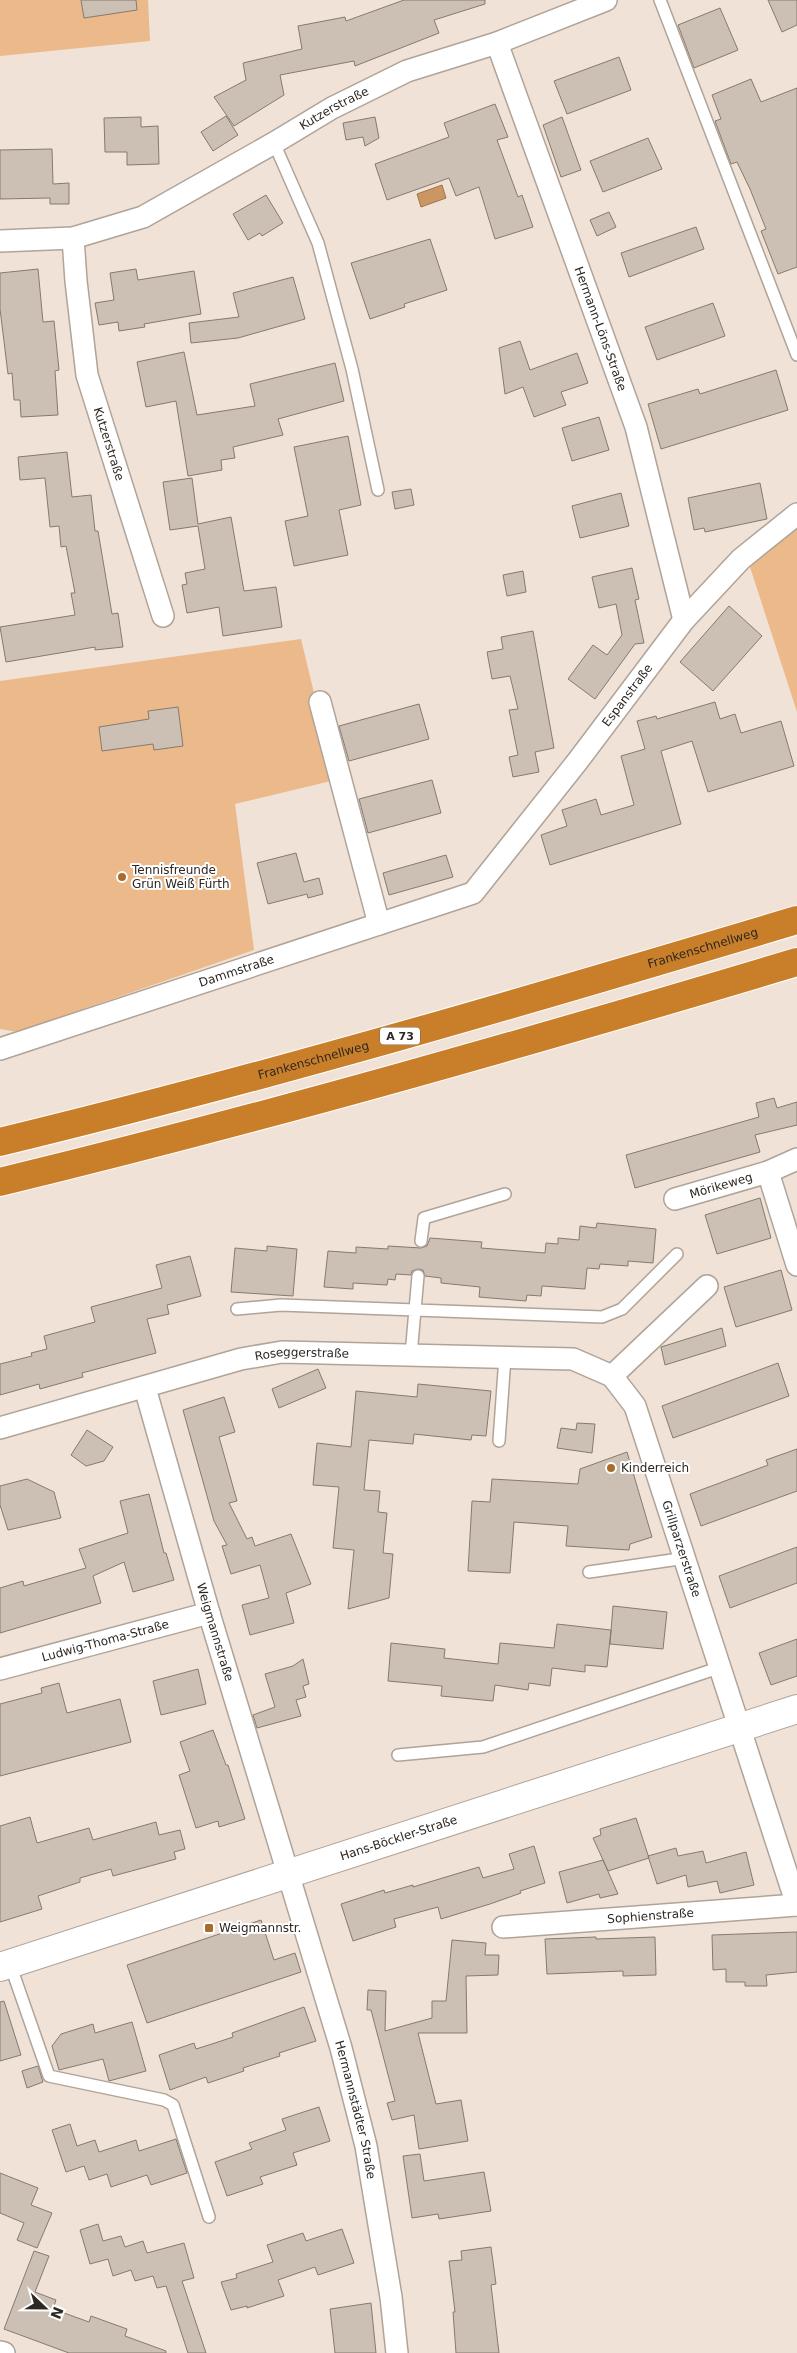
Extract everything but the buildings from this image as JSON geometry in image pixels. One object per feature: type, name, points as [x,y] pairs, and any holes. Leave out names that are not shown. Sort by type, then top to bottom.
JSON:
[{"type":"highway","name":"Frankenschnellweg","points":[[0,1142],[161,1103],[797,920]]},
{"type":"highway","points":[[0,1182],[169,1141],[389,1082],[797,962]]},
{"type":"main road","name":"Hans-Böckler-Straße","points":[[5,1965],[739,1726],[797,1709]]},
{"type":"street","name":"Kutzerstraße","points":[[0,241],[73,238],[143,217],[332,108],[407,71],[497,43],[606,0]]},
{"type":"street","name":"Hermann-Löns-Straße","points":[[497,43],[636,428],[684,620]]},
{"type":"street","name":"Kutzerstraße","points":[[73,238],[87,375],[163,616]]},
{"type":"street","name":"Espanstraße","points":[[473,893],[577,762],[684,620],[741,558],[797,514]]},
{"type":"street","points":[[320,702],[379,924]]},
{"type":"street","name":"Dammstraße","points":[[0,1049],[473,893]]},
{"type":"street","name":"Mörikeweg","points":[[674,1199],[768,1172],[797,1159]]},
{"type":"street","name":"Mörikeweg","points":[[768,1172],[797,1265]]},
{"type":"street","points":[[612,1376],[707,1286]]},
{"type":"street","name":"Roseggerstraße","points":[[0,1428],[144,1388],[241,1358],[282,1352],[572,1359],[612,1376]]},
{"type":"street","name":"Grillparzerstraße","points":[[612,1376],[635,1406],[686,1558],[797,1905]]},
{"type":"street","name":"Weigmannstraße","points":[[144,1388],[209,1613],[289,1874]]},
{"type":"street","name":"Ludwig-Thoma-Straße","points":[[0,1669],[209,1613]]},
{"type":"street","name":"Hermannstädter Straße","points":[[289,1874],[341,2048],[366,2146],[391,2297],[397,2353]]},
{"type":"street","name":"Sophienstraße","points":[[503,1927],[797,1905]]},
{"type":"street","points":[[0,2352],[4,2353]]},
{"type":"lane","points":[[660,0],[797,355]]},
{"type":"lane","points":[[274,143],[318,243],[352,369],[378,490]]},
{"type":"lane","points":[[421,1241],[424,1218],[505,1194]]},
{"type":"lane","points":[[237,1309],[281,1305],[602,1317],[622,1309],[677,1254]]},
{"type":"lane","points":[[411,1355],[418,1276]]},
{"type":"lane","points":[[500,1441],[505,1357]]},
{"type":"lane","points":[[589,1572],[686,1558]]},
{"type":"lane","points":[[398,1755],[483,1747],[721,1667]]},
{"type":"lane","points":[[5,1965],[49,2076],[164,2100],[173,2104],[209,2217]]},
{"type":"shaded area","points":[[0,0],[148,0],[150,41],[0,56]]},
{"type":"shaded area","points":[[442,185],[446,198],[421,207],[417,194]]},
{"type":"shaded area","points":[[797,525],[797,712],[750,567],[780,538]]},
{"type":"shaded area","name":"Tennisfreunde Grün Weiß Fürth","points":[[301,639],[335,780],[235,804],[254,950],[17,1032],[0,1029],[0,681]]},
{"type":"place","name":"Tennisfreunde Grün Weiß Fürth","points":[[122,877]]},
{"type":"place","name":"Kinderreich","points":[[611,1468]]},
{"type":"place","name":"Weigmannstr.","points":[[209,1928]]}]
